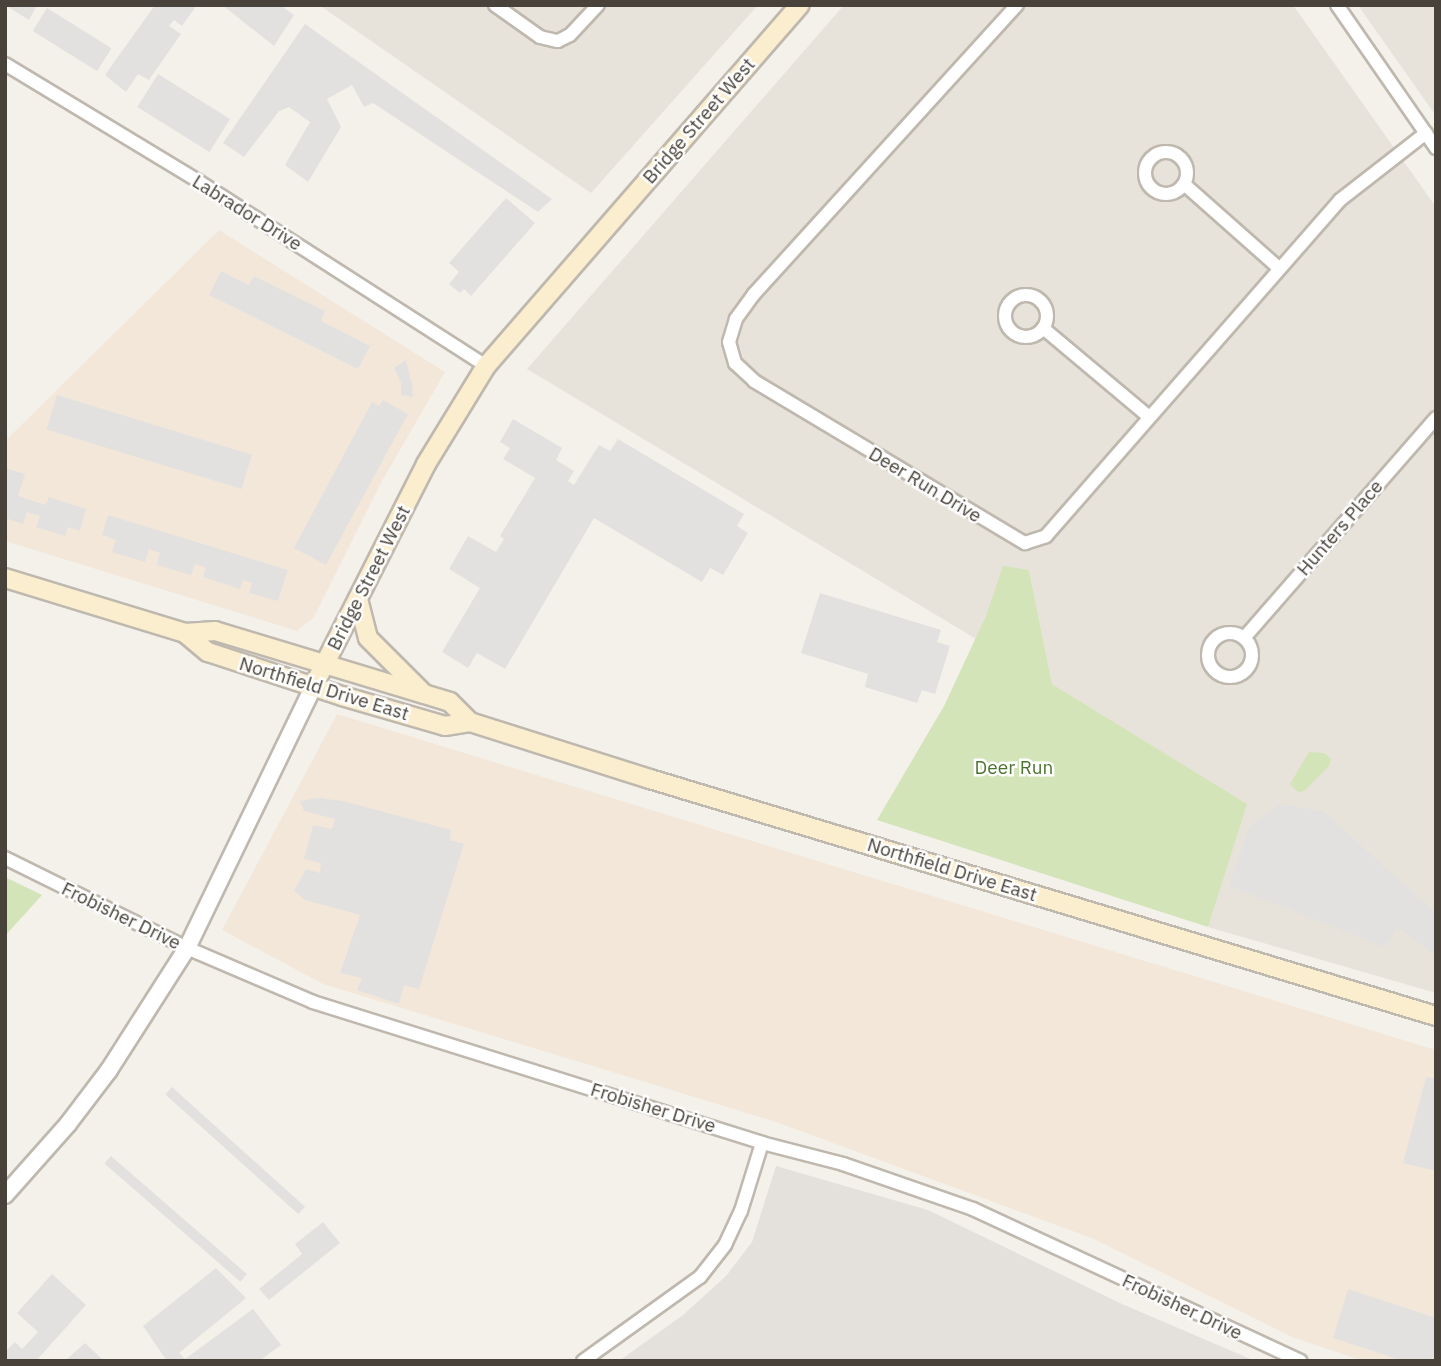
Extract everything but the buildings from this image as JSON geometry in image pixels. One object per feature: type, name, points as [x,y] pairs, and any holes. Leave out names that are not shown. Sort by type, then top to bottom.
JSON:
[{"type":"main road","name":"Bridge Street West","points":[[313,687],[426,464],[486,366],[800,5]]},
{"type":"main road","name":"Northfield Drive East","points":[[5,578],[186,633],[215,631],[450,702],[470,722]]},
{"type":"main road","points":[[358,599],[368,638],[424,694]]},
{"type":"main road","name":"Northfield Drive East","points":[[186,633],[208,652],[313,687],[445,726],[470,722],[662,783],[1436,1016]]},
{"type":"street","points":[[495,5],[540,37],[558,41],[570,35],[598,5]]},
{"type":"street","name":"Deer Run Drive","points":[[1017,5],[754,294],[736,319],[729,342],[735,363],[754,381],[1025,543],[1046,536],[1340,200],[1426,133]]},
{"type":"street","points":[[1337,5],[1436,148]]},
{"type":"street","name":"Labrador Drive","points":[[5,64],[198,181],[486,366]]},
{"type":"street","points":[[1184,184],[1279,268]]},
{"type":"street","points":[[1043,328],[1149,417]]},
{"type":"street","name":"Hunters Place","points":[[1244,638],[1436,418]]},
{"type":"street","name":"Bridge Street West","points":[[5,1195],[68,1124],[109,1070],[187,948],[313,687]]},
{"type":"street","name":"Frobisher Drive","points":[[5,858],[187,948],[313,1002],[762,1143],[843,1164],[973,1209],[1300,1361]]},
{"type":"street","points":[[583,1361],[700,1277],[725,1245],[741,1212],[762,1143]]},
{"type":"shaded area","points":[[5,5],[37,5],[29,20]]},
{"type":"shaded area","points":[[155,5],[197,5],[182,26],[174,20],[169,26],[181,34],[149,80],[138,74],[126,92],[105,75]]},
{"type":"shaded area","points":[[222,5],[280,5],[294,15],[274,46]]},
{"type":"shaded area","points":[[319,5],[758,5],[591,193]]},
{"type":"shaded area","points":[[844,5],[1293,5],[1436,207],[1436,993],[1208,927],[1246,804],[1052,684],[1029,570],[986,616],[976,639],[527,369]]},
{"type":"shaded area","points":[[1358,5],[1436,5],[1436,116]]},
{"type":"shaded area","points":[[47,8],[111,48],[97,71],[33,31]]},
{"type":"shaded area","points":[[305,24],[552,199],[538,212],[373,103],[364,107],[352,85],[327,99],[341,127],[308,182],[285,165],[310,122],[289,107],[279,111],[244,157],[223,143]]},
{"type":"shaded area","points":[[158,74],[230,119],[209,152],[137,107]]},
{"type":"shaded area","points":[[506,198],[535,223],[471,296],[464,289],[460,293],[449,284],[459,272],[449,263]]},
{"type":"shaded area","points":[[219,230],[445,372],[382,481],[314,617],[297,631],[5,541],[5,441]]},
{"type":"shaded area","points":[[221,271],[249,285],[254,276],[325,311],[321,321],[370,346],[358,369],[209,295]]},
{"type":"shaded area","points":[[406,360],[413,397],[401,395],[401,383],[394,368]]},
{"type":"shaded area","points":[[57,395],[252,455],[242,489],[46,429]]},
{"type":"shaded area","points":[[383,400],[408,414],[326,565],[294,548],[372,402],[379,406]]},
{"type":"shaded area","points":[[513,419],[562,448],[556,460],[574,471],[568,481],[574,485],[599,445],[610,451],[618,439],[744,514],[737,526],[748,533],[723,575],[710,568],[702,582],[594,518],[505,669],[477,653],[468,668],[442,652],[480,588],[449,569],[468,536],[496,552],[504,539],[500,536],[535,478],[503,459],[510,448],[500,442]]},
{"type":"shaded area","points":[[5,468],[25,474],[18,496],[46,505],[49,497],[86,509],[80,531],[68,527],[65,536],[36,527],[40,516],[27,512],[23,524],[5,518]]},
{"type":"shaded area","points":[[108,515],[288,570],[278,601],[249,593],[252,583],[243,580],[240,589],[203,577],[206,568],[195,564],[191,575],[157,565],[160,553],[149,549],[145,562],[112,552],[116,540],[102,535]]},
{"type":"shaded area","points":[[820,593],[941,630],[937,642],[950,646],[935,694],[922,690],[917,703],[865,687],[868,674],[801,653]]},
{"type":"shaded area","points":[[337,714],[1436,1050],[1436,1361],[1363,1361],[1292,1337],[1094,1239],[776,1122],[323,984],[222,930]]},
{"type":"shaded area","points":[[317,798],[343,801],[451,830],[450,840],[464,844],[419,989],[404,985],[399,1004],[357,990],[362,978],[340,973],[360,915],[305,900],[294,891],[306,869],[320,873],[321,863],[304,859],[313,825],[332,829],[335,819],[304,811],[300,801]]},
{"type":"shaded area","points":[[1279,804],[1323,811],[1436,913],[1436,950],[1433,954],[1397,927],[1385,947],[1229,886],[1249,827]]},
{"type":"shaded area","points":[[1426,1077],[1436,1079],[1436,1171],[1403,1163]]},
{"type":"shaded area","points":[[172,1087],[305,1207],[298,1214],[165,1094]]},
{"type":"shaded area","points":[[111,1156],[247,1274],[240,1282],[104,1164]]},
{"type":"shaded area","points":[[776,1166],[928,1210],[1122,1304],[1255,1361],[619,1361],[683,1315],[726,1276],[752,1242]]},
{"type":"shaded area","points":[[323,1222],[340,1243],[269,1300],[259,1289],[302,1254],[295,1244]]},
{"type":"shaded area","points":[[216,1268],[246,1298],[179,1353],[185,1359],[253,1309],[281,1345],[259,1361],[167,1361],[143,1326]]},
{"type":"shaded area","points":[[52,1274],[86,1305],[36,1361],[5,1361],[5,1352],[15,1342],[22,1349],[38,1332],[17,1313]]},
{"type":"shaded area","points":[[1348,1289],[1436,1318],[1436,1361],[1403,1361],[1333,1338]]},
{"type":"shaded area","points":[[85,1343],[104,1361],[67,1359]]},
{"type":"green space","name":"Deer Run","points":[[1003,566],[1029,570],[1052,684],[1247,804],[1208,927],[877,820],[944,706],[986,616]]},
{"type":"green space","points":[[1309,752],[1324,753],[1331,759],[1329,766],[1304,791],[1298,792],[1290,784]]},
{"type":"green space","points":[[5,877],[42,895],[5,936]]}]
